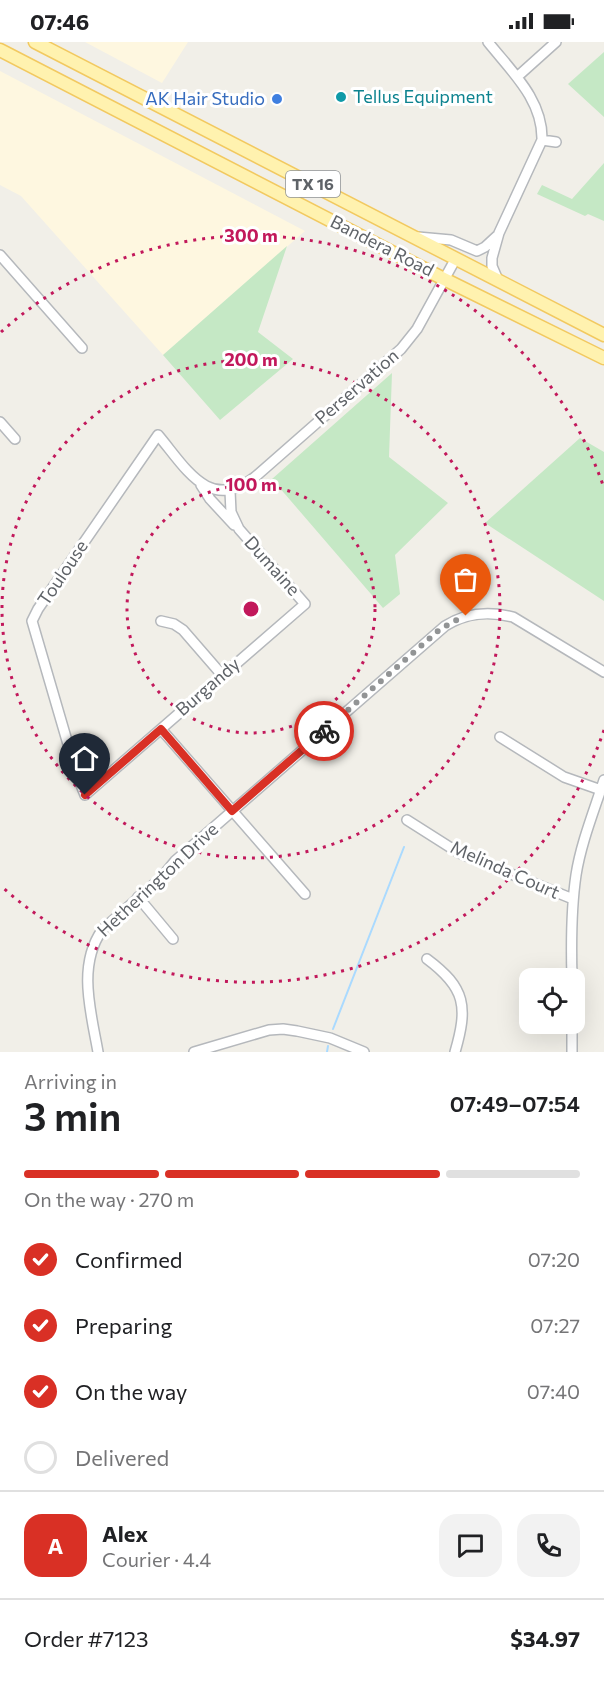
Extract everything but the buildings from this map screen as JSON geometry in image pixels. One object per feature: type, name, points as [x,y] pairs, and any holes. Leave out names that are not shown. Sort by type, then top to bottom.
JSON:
[{"type":"main road","name":"Bandera Road","points":[[35,42],[604,335]]},
{"type":"main road","name":"Bandera Road","points":[[0,50],[444,279],[604,358]]},
{"type":"street","points":[[488,42],[532,98],[538,110],[542,129],[542,140],[500,234],[492,258],[492,266],[498,280]]},
{"type":"street","points":[[517,77],[556,42]]},
{"type":"street","points":[[542,140],[556,142]]},
{"type":"street","points":[[415,237],[451,240],[477,252],[500,234]]},
{"type":"street","points":[[0,255],[82,348]]},
{"type":"street","name":"Perservation","points":[[230,491],[255,477],[401,349],[417,329],[456,258]]},
{"type":"street","points":[[0,422],[15,439]]},
{"type":"street","name":"Dumaine","points":[[158,435],[200,483],[210,499],[305,604]]},
{"type":"street","name":"Toulouse","points":[[85,795],[77,775],[32,621],[158,435]]},
{"type":"street","points":[[200,483],[216,490],[230,491]]},
{"type":"street","name":"Dumaine","points":[[230,491],[231,512],[239,529]]},
{"type":"street","name":"Burgandy","points":[[85,795],[305,604]]},
{"type":"street","name":"Hetherington Drive","points":[[98,1052],[87,971],[94,940],[102,930],[232,811],[438,631],[459,618],[482,613],[513,617],[604,672]]},
{"type":"street","points":[[161,621],[174,624],[183,630],[222,675]]},
{"type":"street","points":[[161,729],[305,894]]},
{"type":"street","points":[[500,737],[564,777],[602,785],[576,873],[573,899],[572,968]]},
{"type":"street","name":"Melinda Court","points":[[407,820],[459,853],[573,899]]},
{"type":"street","points":[[138,897],[173,939]]},
{"type":"street","points":[[427,959],[451,980],[462,1002],[463,1026],[455,1052]]},
{"type":"street","points":[[194,1052],[225,1045],[268,1030],[283,1029],[330,1038],[364,1052]]},
{"type":"street","points":[[572,1034],[572,1052]]},
{"type":"shaded area","points":[[85,42],[188,42],[162,83]]},
{"type":"shaded area","points":[[0,71],[305,231],[163,355],[21,196],[0,185]]},
{"type":"green space","points":[[604,52],[604,117],[568,84]]},
{"type":"green space","points":[[604,163],[604,221],[588,214],[585,216],[537,194],[542,185],[572,199]]},
{"type":"green space","points":[[287,246],[258,332],[293,359],[220,420],[163,355]]},
{"type":"green space","points":[[392,373],[389,457],[448,503],[395,555],[400,594],[383,608],[272,479]]},
{"type":"green space","points":[[580,438],[604,452],[604,601],[485,523]]},
{"type":"waterway","points":[[333,1029],[404,847]]},
{"type":"waterway","points":[[327,1052],[328,1046]]},
{"type":"way so far","points":[[324,731],[438,631],[466,616]]},
{"type":"place","name":"Tellus Equipment","points":[[341,97]]},
{"type":"place","name":"AK Hair Studio","points":[[277,99]]},
{"type":"route","points":[[85,795],[161,729],[232,811],[324,731]]}]
